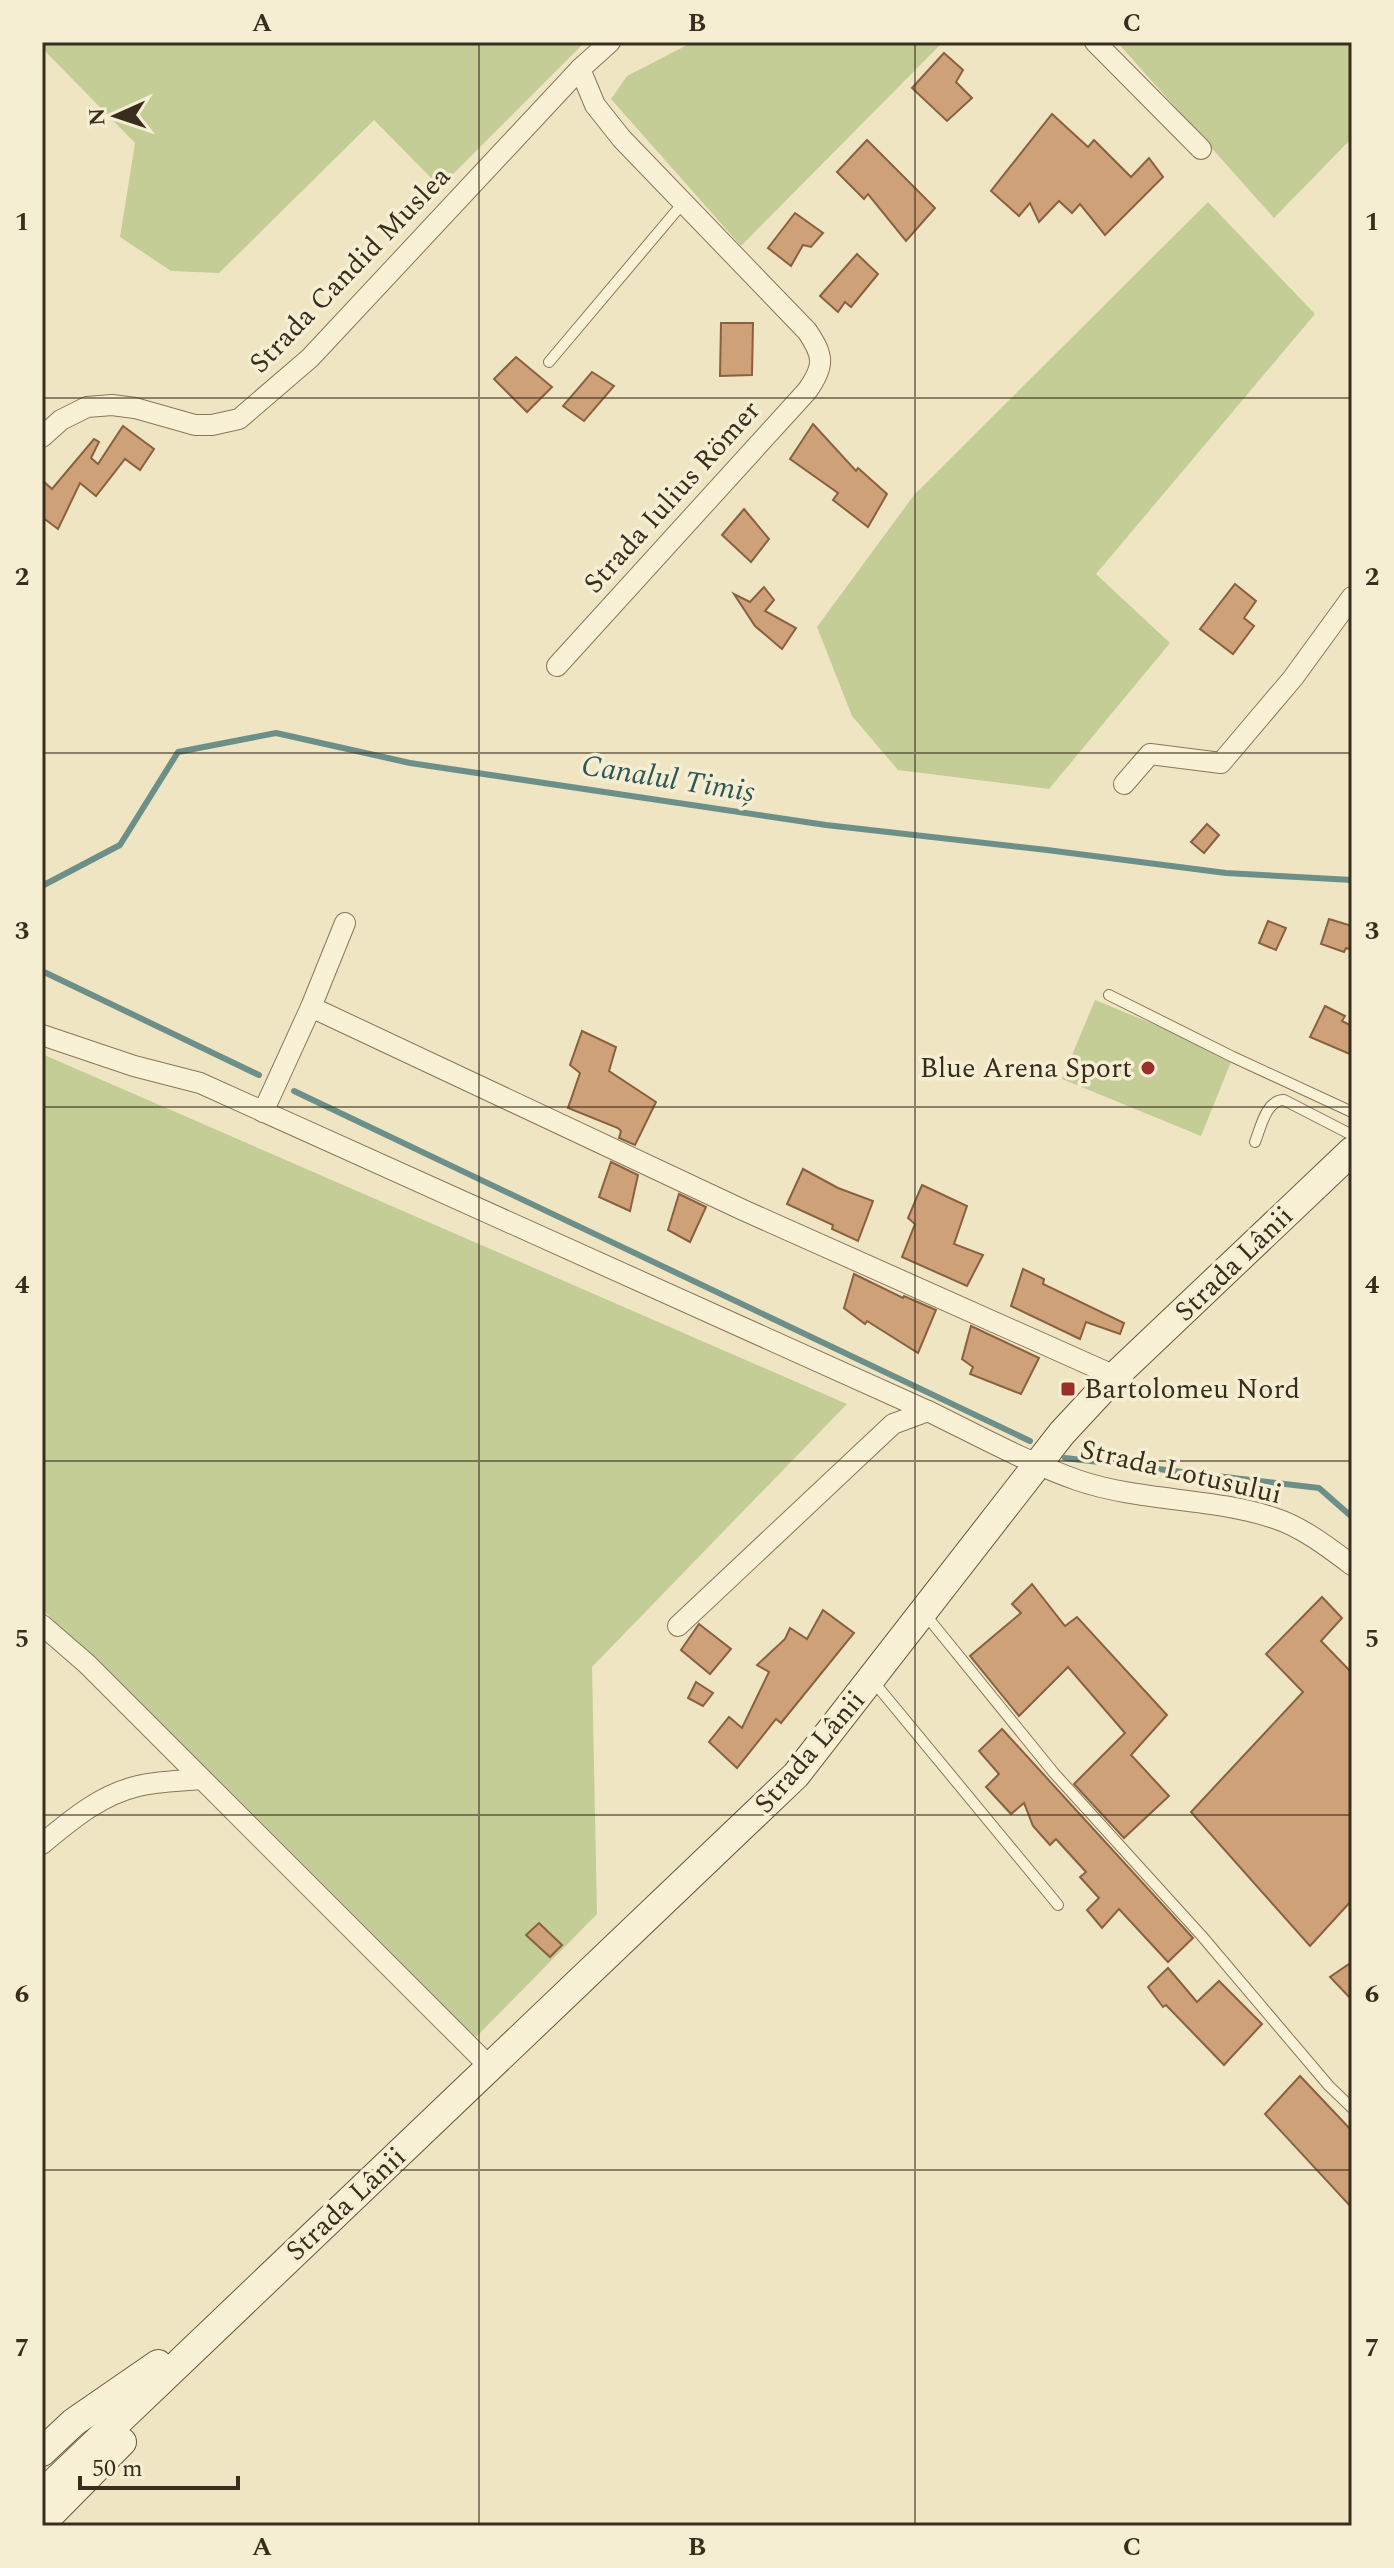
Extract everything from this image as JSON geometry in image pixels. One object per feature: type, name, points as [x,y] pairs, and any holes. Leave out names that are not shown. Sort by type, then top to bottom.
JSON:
[{"type":"main road","name":"Strada Lânii","points":[[42,2494],[796,1775],[1037,1463],[1115,1376],[1352,1151]]},
{"type":"main road","name":"Strada Lânii","points":[[42,2452],[74,2422],[228,2316]]},
{"type":"main road","name":"Strada Lânii","points":[[42,2523],[112,2454],[228,2316]]},
{"type":"street","name":"Strada Candid Muslea","points":[[42,437],[61,420],[87,407],[112,405],[135,408],[195,425],[239,419],[310,358],[580,69],[610,42]]},
{"type":"street","points":[[1095,42],[1201,149]]},
{"type":"street","points":[[580,69],[595,105],[607,122],[683,203]]},
{"type":"street","name":"Strada Iulius Römer","points":[[557,666],[820,373],[817,346],[807,331],[683,203]]},
{"type":"street","points":[[1124,784],[1150,754],[1221,763],[1293,678],[1352,597]]},
{"type":"street","points":[[263,1112],[345,923]]},
{"type":"street","points":[[311,1007],[743,1210],[1115,1376]]},
{"type":"street","name":"Strada Lotusului","points":[[42,1035],[134,1066],[200,1083],[1077,1480],[1128,1494],[1216,1505],[1275,1518],[1322,1542],[1352,1565]]},
{"type":"street","points":[[678,1626],[893,1424],[928,1411]]},
{"type":"street","points":[[42,1625],[87,1664],[490,2067]]},
{"type":"street","points":[[42,1844],[77,1815],[109,1797],[139,1786],[201,1779]]},
{"type":"lane","points":[[549,362],[683,203]]},
{"type":"lane","points":[[1109,995],[1352,1112]]},
{"type":"lane","points":[[1255,1142],[1271,1104],[1277,1100],[1284,1100],[1352,1135]]},
{"type":"lane","points":[[924,1613],[1054,1773],[1201,1935],[1329,2086],[1352,2108]]},
{"type":"lane","points":[[872,1680],[1058,1905]]},
{"type":"green space","points":[[42,42],[585,42],[440,187],[374,120],[219,273],[171,271],[120,237],[135,143],[42,48]]},
{"type":"green space","points":[[693,42],[943,42],[741,246],[611,99],[627,76]]},
{"type":"green space","points":[[1117,42],[1352,42],[1352,138],[1274,218]]},
{"type":"green space","points":[[1208,202],[1315,314],[1096,574],[1170,643],[1049,789],[898,770],[852,716],[817,627],[914,495]]},
{"type":"green space","name":"Blue Arena Sport","points":[[1095,1000],[1233,1057],[1201,1136],[1062,1079]]},
{"type":"green space","points":[[42,1054],[847,1404],[592,1667],[597,1914],[476,2037],[433,1999],[42,1609]]},
{"type":"building","points":[[944,53],[963,70],[956,82],[972,98],[947,121],[912,88]]},
{"type":"building","points":[[1052,114],[1088,147],[1094,140],[1131,177],[1149,158],[1163,177],[1105,235],[1080,204],[1072,213],[1059,201],[1039,222],[1030,203],[1019,216],[991,191]]},
{"type":"building","points":[[867,140],[935,208],[906,241],[868,194],[864,199],[837,172]]},
{"type":"building","points":[[795,213],[823,233],[811,247],[803,245],[791,266],[768,248]]},
{"type":"building","points":[[857,254],[878,274],[851,307],[845,302],[838,312],[820,296]]},
{"type":"building","points":[[721,323],[753,323],[752,375],[720,376]]},
{"type":"building","points":[[516,357],[552,387],[527,412],[494,379]]},
{"type":"building","points":[[592,372],[614,386],[584,421],[563,406]]},
{"type":"building","points":[[813,424],[856,471],[858,468],[887,494],[868,527],[833,500],[838,493],[790,459]]},
{"type":"building","points":[[123,426],[154,449],[140,470],[125,459],[96,496],[80,483],[58,529],[42,517],[42,480],[52,489],[94,439],[99,442],[91,458],[98,464]]},
{"type":"building","points":[[744,509],[769,539],[751,562],[722,535]]},
{"type":"building","points":[[1235,584],[1256,601],[1244,618],[1254,626],[1233,654],[1200,629]]},
{"type":"building","points":[[764,587],[774,600],[765,611],[796,628],[782,649],[755,626],[734,594],[750,602]]},
{"type":"building","points":[[1207,824],[1219,835],[1204,853],[1191,842]]},
{"type":"building","points":[[1329,919],[1352,926],[1352,950],[1346,948],[1344,952],[1321,944]]},
{"type":"building","points":[[1268,921],[1286,928],[1276,950],[1259,943]]},
{"type":"building","points":[[1325,1006],[1345,1016],[1342,1021],[1352,1026],[1352,1055],[1310,1037]]},
{"type":"building","points":[[582,1031],[616,1047],[609,1071],[656,1102],[635,1145],[619,1138],[621,1131],[618,1128],[568,1108],[580,1073],[570,1065]]},
{"type":"building","points":[[611,1162],[638,1175],[630,1211],[599,1197]]},
{"type":"building","points":[[803,1169],[838,1188],[873,1201],[858,1241],[832,1229],[833,1225],[787,1204]]},
{"type":"building","points":[[922,1185],[967,1206],[954,1244],[983,1255],[967,1286],[902,1257],[915,1224],[908,1218]]},
{"type":"building","points":[[679,1194],[706,1207],[690,1242],[668,1230]]},
{"type":"building","points":[[1023,1269],[1044,1279],[1043,1284],[1124,1323],[1120,1334],[1086,1322],[1080,1339],[1011,1306]]},
{"type":"building","points":[[854,1274],[936,1310],[918,1353],[867,1321],[865,1324],[844,1308]]},
{"type":"building","points":[[971,1326],[1039,1358],[1021,1394],[970,1374],[973,1367],[962,1359]]},
{"type":"building","points":[[1032,1584],[1065,1626],[1077,1617],[1167,1715],[1131,1755],[1169,1796],[1124,1838],[1074,1784],[1125,1733],[1068,1667],[1019,1716],[970,1656],[1021,1613],[1012,1604]]},
{"type":"building","points":[[1322,1597],[1342,1618],[1321,1641],[1352,1673],[1352,1900],[1310,1946],[1191,1812],[1303,1692],[1266,1654]]},
{"type":"building","points":[[823,1610],[854,1633],[781,1723],[776,1719],[737,1768],[709,1742],[729,1717],[742,1728],[769,1672],[757,1665],[785,1639],[790,1628],[807,1639]]},
{"type":"building","points":[[699,1624],[731,1649],[710,1674],[681,1650]]},
{"type":"building","points":[[696,1682],[713,1693],[703,1706],[688,1698]]},
{"type":"building","points":[[1002,1729],[1193,1938],[1168,1962],[1119,1909],[1102,1928],[1087,1910],[1099,1898],[1080,1877],[1086,1872],[1056,1839],[1050,1845],[1033,1826],[1024,1803],[1011,1814],[986,1787],[999,1774],[979,1751]]},
{"type":"building","points":[[539,1923],[562,1945],[550,1957],[526,1935]]},
{"type":"building","points":[[1352,1962],[1352,2000],[1330,1977]]},
{"type":"building","points":[[1168,1968],[1197,2002],[1219,1981],[1262,2024],[1224,2065],[1166,2005],[1163,2007],[1148,1987]]},
{"type":"building","points":[[1300,2076],[1352,2131],[1352,2208],[1265,2114]]},
{"type":"waterway","name":"Canalul Timiș","points":[[42,886],[120,845],[178,752],[276,733],[410,763],[826,825],[1226,873],[1352,880]]},
{"type":"waterway","points":[[42,971],[259,1075]]},
{"type":"waterway","points":[[294,1091],[1030,1441]]},
{"type":"waterway","points":[[1065,1458],[1319,1488],[1352,1517]]},
{"type":"place","name":"Blue Arena Sport","points":[[1148,1068]]},
{"type":"place","name":"Bartolomeu Nord","points":[[1068,1389]]}]
